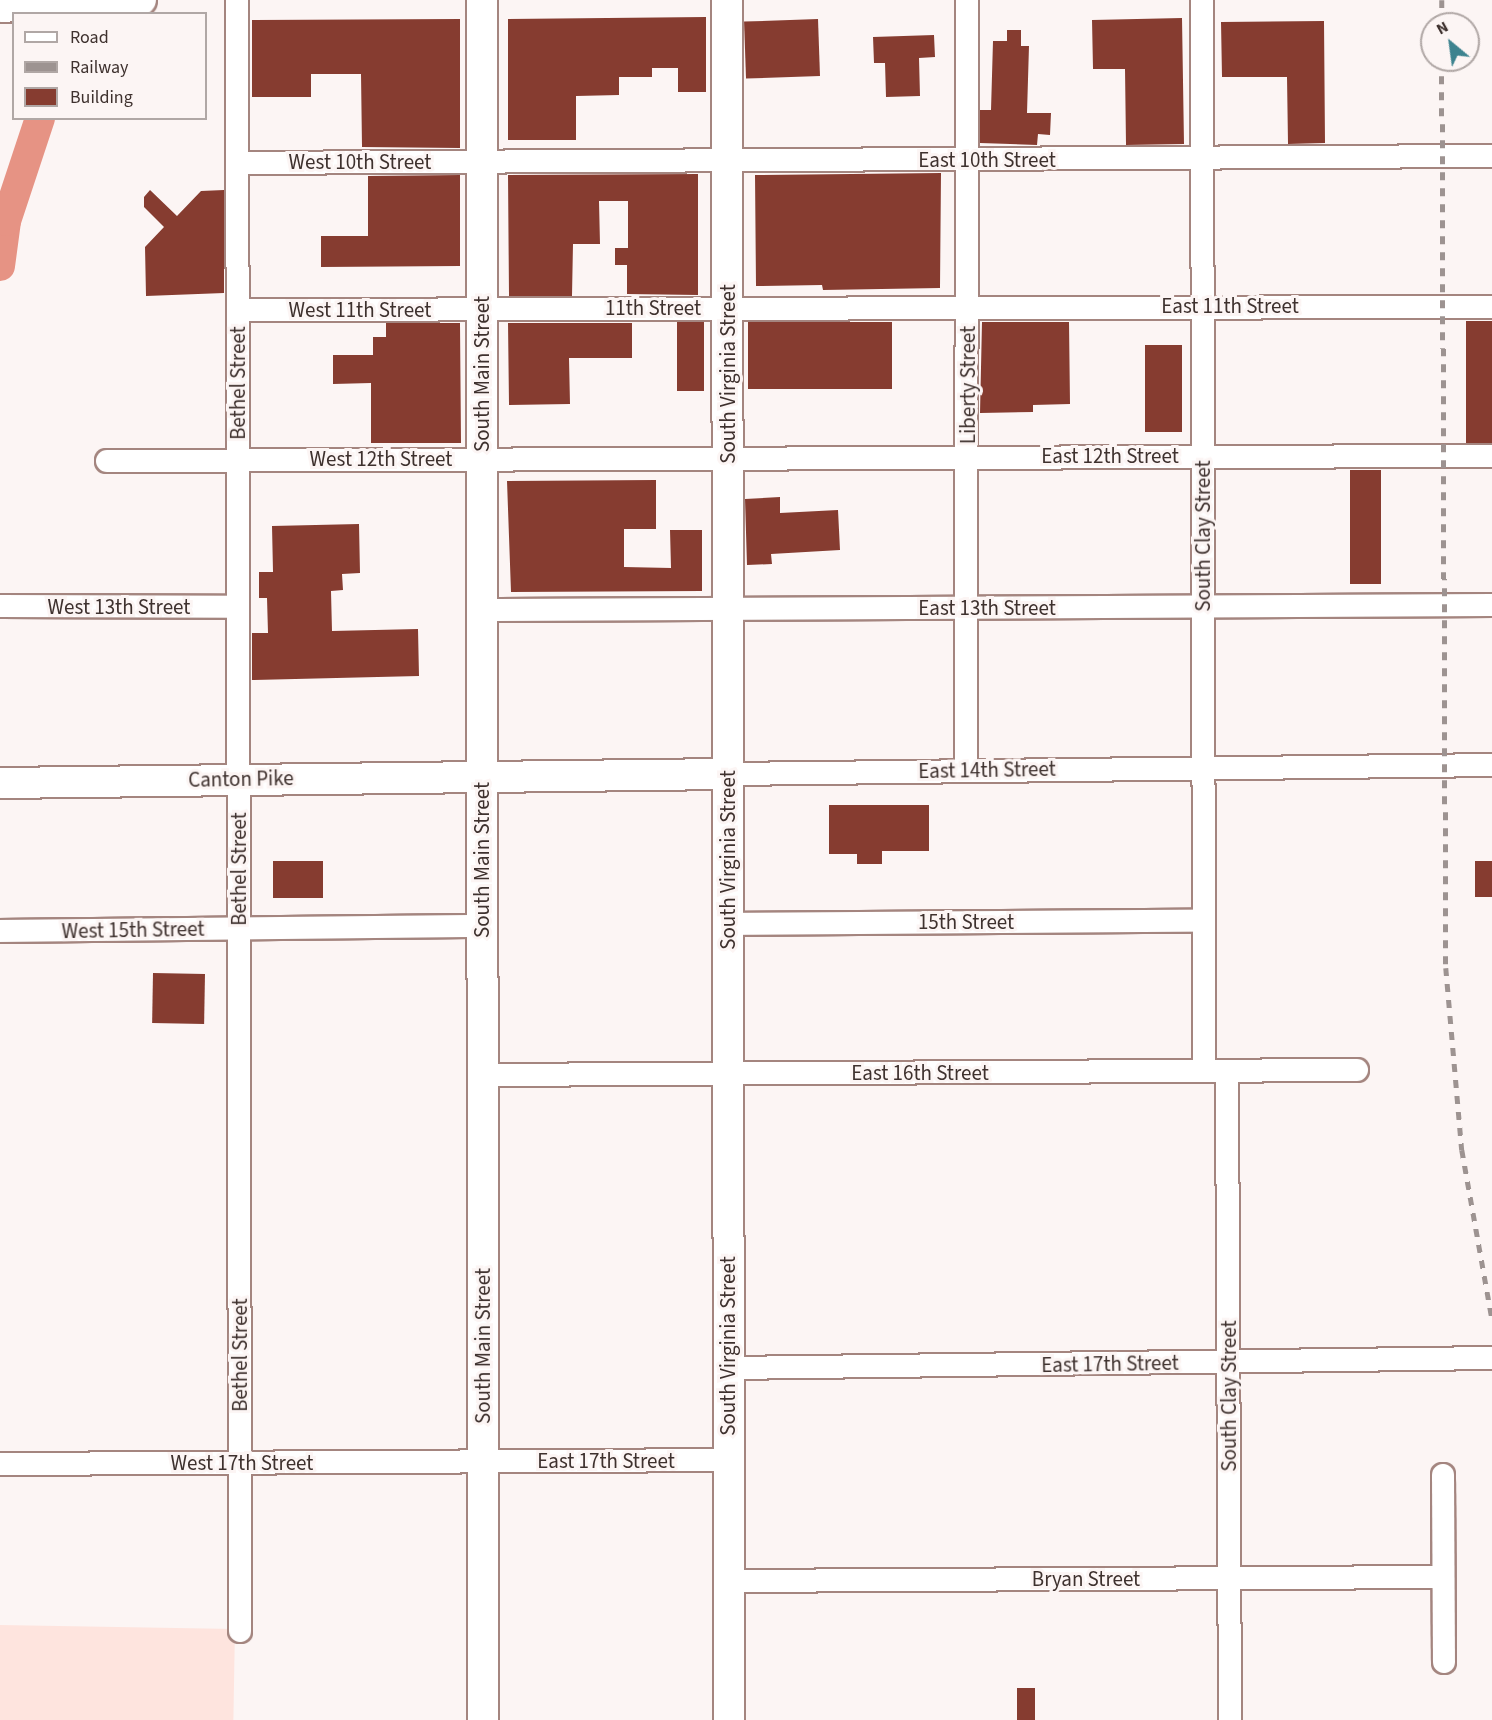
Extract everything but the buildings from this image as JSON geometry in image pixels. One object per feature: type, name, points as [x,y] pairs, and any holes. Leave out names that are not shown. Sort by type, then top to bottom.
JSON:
[{"type":"main road","points":[[6,7],[141,0]]},
{"type":"main road","name":"South Main Street","points":[[482,0],[483,1720]]},
{"type":"main road","name":"South Virginia Street","points":[[727,0],[729,1720]]},
{"type":"main road","name":"East 14th Street","points":[[482,775],[728,774]]},
{"type":"main road","name":"Canton Pike","points":[[0,783],[482,775]]},
{"type":"street","name":"Bethel Street","points":[[237,0],[240,1631]]},
{"type":"street","name":"Liberty Street","points":[[966,770],[967,0]]},
{"type":"street","name":"South Clay Street","points":[[1202,0],[1204,1071]]},
{"type":"street","name":"East 10th Street","points":[[482,162],[1492,156]]},
{"type":"street","name":"West 10th Street","points":[[238,163],[482,162]]},
{"type":"street","name":"East 11th Street","points":[[968,307],[1203,305],[1492,307]]},
{"type":"street","name":"11th Street","points":[[482,309],[968,307]]},
{"type":"street","name":"West 11th Street","points":[[238,310],[482,309]]},
{"type":"street","name":"East 12th Street","points":[[728,458],[1492,456]]},
{"type":"street","name":"West 12th Street","points":[[107,461],[728,458]]},
{"type":"street","name":"East 13th Street","points":[[482,610],[1492,605]]},
{"type":"street","name":"West 13th Street","points":[[0,606],[238,607]]},
{"type":"street","name":"East 14th Street","points":[[728,774],[1492,765]]},
{"type":"street","name":"15th Street","points":[[728,924],[1203,921]]},
{"type":"street","name":"West 15th Street","points":[[0,931],[482,926]]},
{"type":"street","name":"East 16th Street","points":[[483,1075],[1357,1070]]},
{"type":"street","name":"South Clay Street","points":[[1227,1071],[1230,1720]]},
{"type":"street","name":"East 17th Street","points":[[729,1368],[1492,1358]]},
{"type":"street","name":"East 17th Street","points":[[483,1462],[728,1460]]},
{"type":"street","name":"West 17th Street","points":[[0,1464],[483,1462]]},
{"type":"street","points":[[1443,1475],[1444,1662]]},
{"type":"street","name":"Bryan Street","points":[[729,1581],[1443,1577]]},
{"type":"shaded area","points":[[0,1625],[235,1629],[233,1720],[0,1720]]},
{"type":"waterway","points":[[0,266],[6,221],[39,120]]},
{"type":"railway","points":[[1442,0],[1442,12]]},
{"type":"railway","points":[[1442,72],[1446,968],[1462,1150],[1492,1318]]}]
